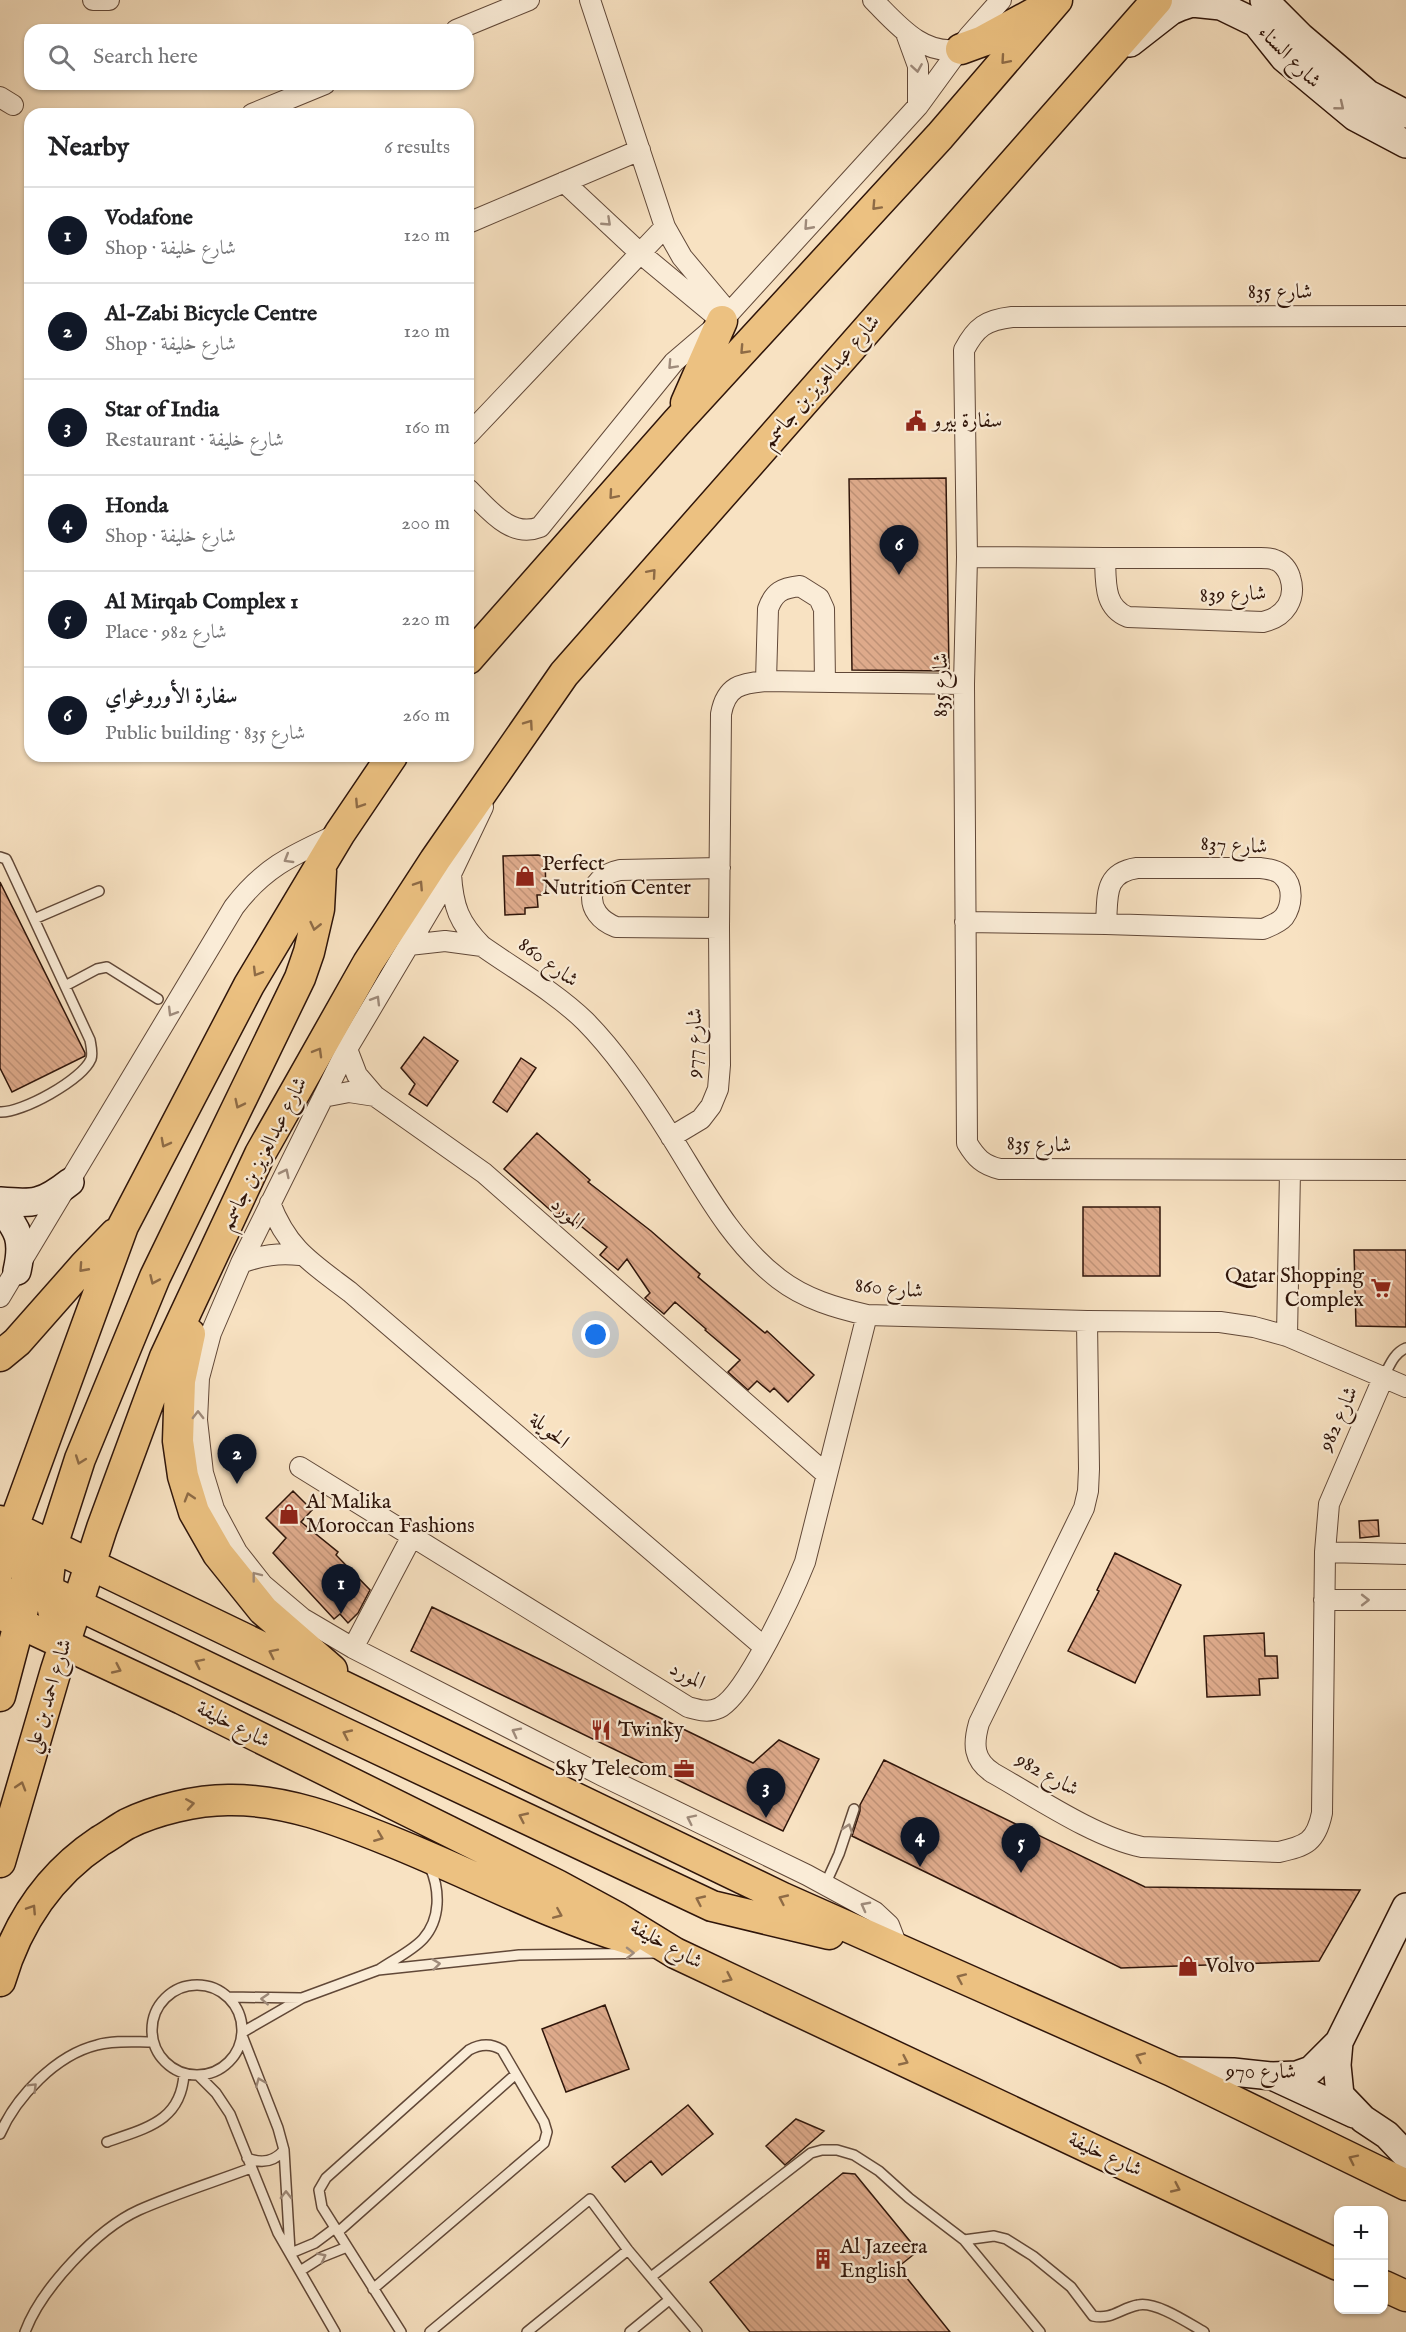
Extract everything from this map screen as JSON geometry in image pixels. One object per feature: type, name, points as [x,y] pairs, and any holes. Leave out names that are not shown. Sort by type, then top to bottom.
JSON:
[{"type":"main road","points":[[961,49],[983,41],[1057,0]]},
{"type":"main road","points":[[474,652],[677,422],[940,136],[1057,0]]},
{"type":"main road","name":"شارع عبدالعزيز بن جاسمم","points":[[90,1564],[165,1357],[228,1258],[260,1154],[368,963],[435,860],[564,674],[1157,0]]},
{"type":"main road","points":[[677,422],[726,317]]},
{"type":"main road","points":[[388,762],[340,833],[249,985],[123,1226],[6,1524],[0,1567],[31,1588],[78,1604],[340,1731],[712,1906],[899,1951]]},
{"type":"main road","points":[[0,1696],[10,1618],[31,1588],[52,1546],[80,1459],[155,1277],[300,978],[319,909],[321,868]]},
{"type":"main road","points":[[0,1356],[17,1342],[123,1226]]},
{"type":"main road","points":[[228,1258],[194,1317],[180,1381],[178,1441],[183,1476],[194,1512],[218,1554],[263,1610],[363,1697]]},
{"type":"main road","points":[[6,1524],[772,1893],[1172,2071],[1406,2185]]},
{"type":"main road","points":[[6,1524],[24,1552],[31,1588],[55,1617],[64,1643]]},
{"type":"main road","points":[[31,1588],[90,1564]]},
{"type":"main road","name":"شارع احمد بن علي","points":[[0,1862],[11,1817],[90,1564]]},
{"type":"main road","name":"شارع خليفة","points":[[10,1618],[183,1699],[557,1885],[618,1917],[675,1953],[1334,2263]]},
{"type":"main road","points":[[0,1981],[18,1931],[46,1888],[82,1853],[128,1824],[183,1805],[227,1800],[272,1803],[334,1819],[580,1923],[675,1953]]},
{"type":"main road","points":[[1388,2288],[1406,2296]]},
{"type":"street","points":[[93,0],[109,0]]},
{"type":"street","points":[[471,24],[529,0]]},
{"type":"street","points":[[590,0],[665,226],[682,256],[726,317]]},
{"type":"street","points":[[873,0],[906,33],[934,49],[961,49]]},
{"type":"street","points":[[474,495],[506,525],[517,530],[531,531],[540,527],[667,370],[726,317],[918,106],[969,36],[1001,0]]},
{"type":"street","name":"شارع السناء","points":[[1264,0],[1301,37],[1368,94],[1406,114]]},
{"type":"street","name":"شارع السناء","points":[[1106,57],[1129,44],[1171,11],[1192,3],[1221,6],[1256,23],[1284,58],[1355,117],[1406,144]]},
{"type":"street","points":[[906,33],[918,66],[918,106]]},
{"type":"street","points":[[1284,58],[1301,37]]},
{"type":"street","points":[[267,108],[310,90]]},
{"type":"street","points":[[474,221],[640,150]]},
{"type":"street","points":[[564,182],[640,253],[726,317]]},
{"type":"street","points":[[474,429],[665,226]]},
{"type":"street","name":"شارع 835","points":[[1406,316],[1012,317],[996,319],[981,326],[971,337],[964,350],[967,557],[964,684],[965,1125],[967,1143],[976,1158],[987,1166],[1000,1169],[1406,1170]]},
{"type":"street","name":"شارع 839","points":[[967,557],[1261,558],[1276,560],[1288,570],[1293,594],[1288,607],[1281,614],[1274,620],[1263,622],[1128,617],[1117,613],[1110,603],[1106,590],[1105,558]]},
{"type":"street","points":[[766,681],[768,609],[772,598],[779,590],[800,586],[819,598],[824,609],[825,682]]},
{"type":"street","name":"شارع 977","points":[[671,1137],[701,1119],[711,1106],[718,1089],[720,1065],[718,928],[723,701],[740,685],[766,681],[964,684]]},
{"type":"street","name":"شارع عبدالعزيز بن جاسمم","points":[[353,1648],[302,1618],[263,1585],[237,1552],[214,1509],[203,1473],[197,1420],[199,1378],[228,1258],[270,1203],[347,1049],[452,874],[482,813],[496,772]]},
{"type":"street","points":[[0,1297],[234,907],[250,885],[292,855],[340,833]]},
{"type":"street","points":[[718,928],[616,927],[606,923],[597,915],[594,909],[594,892],[602,877],[609,872],[720,868]]},
{"type":"street","name":"شارع 837","points":[[965,922],[1263,929],[1275,924],[1290,906],[1290,886],[1284,876],[1260,868],[1127,869],[1112,881],[1108,889],[1106,924]]},
{"type":"street","name":"شارع 860","points":[[452,874],[452,895],[458,914],[468,931],[482,946],[585,1021],[626,1071],[728,1227],[754,1257],[781,1281],[812,1298],[837,1308],[867,1315],[1220,1322],[1254,1327],[1287,1335],[1406,1387]]},
{"type":"street","name":"شارع 860","points":[[408,945],[445,941],[482,946]]},
{"type":"street","name":"المورد","points":[[347,1049],[357,1075],[375,1096],[484,1173],[826,1474]]},
{"type":"street","name":"المورد","points":[[323,1097],[349,1092],[375,1096]]},
{"type":"street","points":[[1287,1335],[1290,1171]]},
{"type":"street","points":[[0,1201],[39,1202],[70,1182]]},
{"type":"street","name":"الحويلة","points":[[270,1203],[277,1222],[300,1255],[350,1292],[764,1647]]},
{"type":"street","points":[[0,1207],[18,1234],[22,1249],[17,1271]]},
{"type":"street","points":[[228,1258],[280,1253],[300,1255]]},
{"type":"street","name":"المورد","points":[[300,1467],[411,1538],[688,1707],[704,1712],[718,1709],[731,1700],[764,1647],[795,1588],[805,1562],[867,1315]]},
{"type":"street","name":"شارع 982","points":[[1087,1321],[1089,1469],[1088,1491],[1084,1508],[979,1723],[974,1749],[985,1768],[1102,1833],[1124,1843],[1142,1847],[1279,1852],[1299,1847],[1311,1840],[1318,1829],[1322,1813],[1325,1552],[1329,1504],[1384,1376]]},
{"type":"street","points":[[411,1538],[353,1648],[603,1776],[875,1911],[883,1918],[894,1935],[899,1951]]},
{"type":"street","points":[[1325,1552],[1406,1554]]},
{"type":"street","points":[[1324,1600],[1406,1600]]},
{"type":"street","name":"شارع 970","points":[[1172,2071],[1233,2072],[1272,2076],[1297,2075],[1311,2070],[1339,2042],[1406,1906]]},
{"type":"street","name":"شارع 970","points":[[1339,2042],[1337,2065],[1341,2095],[1363,2119],[1387,2135],[1406,2155]]},
{"type":"street","points":[[1272,2076],[1363,2119]]},
{"type":"lane","points":[[0,857],[6,859],[8,863],[90,1040],[92,1057],[79,1076],[67,1084],[13,1112],[0,1112]]},
{"type":"lane","points":[[34,919],[99,891]]},
{"type":"lane","points":[[65,986],[97,969],[107,967],[158,999]]},
{"type":"lane","points":[[1384,1376],[1394,1357],[1406,1348]]},
{"type":"lane","points":[[825,1885],[839,1854],[854,1809]]},
{"type":"lane","points":[[291,2253],[287,2226],[284,2150],[243,2034],[240,2013],[229,1997],[202,1984],[187,1985],[174,1991],[162,2000],[154,2013],[151,2028],[153,2042],[159,2056],[170,2067],[184,2074],[199,2076],[225,2067],[234,2057],[243,2034],[302,1998],[378,1970],[423,1940],[436,1919],[437,1884],[425,1856]]},
{"type":"lane","points":[[378,1970],[519,1955],[675,1953]]},
{"type":"lane","points":[[229,1997],[302,1998]]},
{"type":"lane","points":[[0,2134],[6,2119],[27,2092],[59,2064],[77,2052],[97,2044],[153,2042]]},
{"type":"lane","points":[[373,2289],[544,2143],[547,2132],[544,2122],[502,2050],[497,2047],[484,2044],[469,2050],[322,2183],[319,2190],[320,2201],[336,2230],[373,2289],[401,2332]]},
{"type":"lane","points":[[106,2142],[152,2126],[161,2120],[181,2095],[184,2074]]},
{"type":"lane","points":[[291,2253],[315,2243],[336,2230],[516,2074]]},
{"type":"lane","points":[[199,2076],[224,2103],[278,2232],[335,2332]]},
{"type":"lane","points":[[247,2158],[266,2162],[280,2156],[284,2150]]},
{"type":"lane","points":[[651,2277],[811,2154],[822,2150],[837,2150],[854,2155],[879,2171],[909,2198],[964,2240],[1040,2332]]},
{"type":"lane","points":[[25,2332],[56,2279],[93,2241],[137,2211],[251,2168]]},
{"type":"lane","points":[[430,2332],[590,2199],[628,2250],[697,2332]]},
{"type":"lane","points":[[964,2240],[994,2236],[1006,2239],[1033,2256],[1071,2287],[1093,2316],[1102,2318],[1140,2304],[1151,2305],[1204,2332]]},
{"type":"lane","points":[[300,2271],[322,2257],[347,2247]]},
{"type":"lane","points":[[527,2332],[628,2250]]},
{"type":"lane","points":[[630,2332],[669,2300]]},
{"type":"building","points":[[946,478],[949,671],[852,670],[849,479]]},
{"type":"building","name":"Perfect Nutrition Center","points":[[538,855],[545,857],[546,895],[537,895],[538,907],[525,908],[525,914],[505,915],[503,856]]},
{"type":"building","points":[[0,882],[85,1053],[85,1056],[12,1092],[0,1068]]},
{"type":"building","points":[[424,1037],[458,1061],[427,1106],[409,1094],[415,1084],[401,1068]]},
{"type":"building","points":[[521,1058],[536,1068],[507,1112],[493,1102]]},
{"type":"building","points":[[537,1133],[590,1180],[588,1182],[651,1231],[700,1274],[698,1277],[765,1333],[767,1331],[814,1375],[788,1402],[774,1388],[770,1392],[757,1381],[748,1390],[728,1372],[740,1360],[706,1329],[675,1302],[664,1314],[645,1298],[650,1293],[627,1259],[618,1270],[600,1255],[607,1247],[562,1211],[557,1216],[504,1169]]},
{"type":"building","points":[[1083,1207],[1160,1207],[1160,1276],[1083,1276]]},
{"type":"building","name":"Qatar Shopping Complex","points":[[1354,1250],[1406,1250],[1406,1327],[1356,1326]]},
{"type":"building","points":[[293,1491],[312,1510],[301,1522],[338,1552],[336,1555],[370,1590],[358,1613],[348,1623],[340,1614],[334,1619],[273,1553],[286,1538],[266,1518]]},
{"type":"building","points":[[1378,1520],[1379,1536],[1360,1538],[1359,1521]]},
{"type":"building","points":[[1115,1553],[1181,1585],[1135,1683],[1068,1651],[1099,1591],[1097,1590]]},
{"type":"building","points":[[432,1607],[753,1763],[779,1740],[819,1759],[783,1831],[411,1651]]},
{"type":"building","points":[[1264,1633],[1265,1656],[1277,1656],[1278,1678],[1259,1679],[1260,1695],[1207,1697],[1204,1636]]},
{"type":"building","points":[[884,1760],[1145,1887],[1360,1890],[1319,1961],[1121,1968],[852,1836],[860,1805]]},
{"type":"building","points":[[605,2005],[629,2069],[566,2092],[542,2029]]},
{"type":"building","points":[[688,2105],[713,2134],[662,2175],[651,2161],[625,2182],[612,2167]]},
{"type":"building","points":[[796,2119],[824,2131],[785,2165],[766,2146]]},
{"type":"building","name":"Al Jazeera English","points":[[843,2173],[855,2174],[918,2251],[898,2267],[950,2332],[750,2332],[710,2282]]},
{"type":"place","name":"سفارة بيرو","points":[[916,421]]},
{"type":"place","name":"سفارة الأوروغواي","points":[[899,575]]},
{"type":"place","name":"Perfect Nutrition Center","points":[[525,876]]},
{"type":"place","name":"Qatar Shopping Complex","points":[[1381,1288]]},
{"type":"place","name":"Al-Zabi Bicycle Centre","points":[[237,1484]]},
{"type":"place","name":"Al Malika Moroccan Fashions","points":[[289,1514]]},
{"type":"place","name":"Vodafone","points":[[341,1614]]},
{"type":"place","name":"Twinky","points":[[601,1730]]},
{"type":"place","name":"Sky Telecom","points":[[684,1769]]},
{"type":"place","name":"Star of India","points":[[766,1818]]},
{"type":"place","name":"Honda","points":[[920,1867]]},
{"type":"place","name":"Al Mirqab Complex 1","points":[[1021,1873]]},
{"type":"place","name":"Volvo","points":[[1188,1966]]},
{"type":"place","name":"Al Jazeera English","points":[[823,2259]]}]
